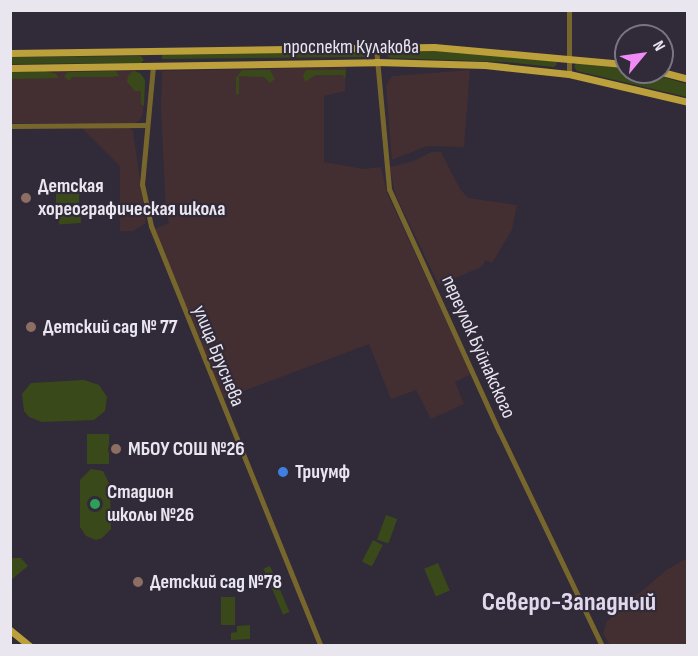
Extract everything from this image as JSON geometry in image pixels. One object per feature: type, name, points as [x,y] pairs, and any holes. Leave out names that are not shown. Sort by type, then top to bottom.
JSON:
[{"type":"main road","name":"проспект Кулакова","points":[[10,53],[456,47],[614,62]]},
{"type":"main road","points":[[153,51],[153,66]]},
{"type":"main road","name":"проспект Кулакова","points":[[10,68],[376,62],[486,65],[569,74],[687,102]]},
{"type":"main road","points":[[10,630],[30,645]]},
{"type":"street","points":[[569,10],[569,74]]},
{"type":"street","name":"переулок Буйнакского","points":[[376,48],[389,189],[499,431],[602,645]]},
{"type":"street","name":"улица Бруснева","points":[[153,66],[142,184],[151,226],[321,645]]},
{"type":"street","points":[[10,126],[147,125]]},
{"type":"shaded area","points":[[346,67],[345,91],[324,96],[324,162],[364,169],[381,167],[387,193],[471,374],[455,382],[464,404],[431,419],[416,390],[391,399],[369,344],[222,399],[154,229],[169,223],[166,211],[161,109],[162,71]]},
{"type":"shaded area","points":[[470,70],[464,147],[427,146],[392,160],[386,86],[392,76]]},
{"type":"shaded area","points":[[136,71],[145,80],[143,113],[140,120],[129,127],[133,131],[146,223],[133,231],[120,231],[120,166],[77,123],[11,123],[10,72]]},
{"type":"shaded area","points":[[431,152],[441,152],[460,189],[468,198],[517,205],[512,230],[492,263],[486,260],[481,267],[439,285],[395,194],[390,167],[414,161]]},
{"type":"shaded area","points":[[687,558],[687,645],[610,645],[603,633],[607,621],[666,570]]},
{"type":"green space","points":[[369,51],[372,55],[369,57],[162,59],[162,53]]},
{"type":"green space","points":[[391,51],[442,51],[556,61],[557,64],[554,67],[505,62],[391,58],[387,56]]},
{"type":"green space","points":[[141,56],[144,60],[141,63],[11,64],[10,57]]},
{"type":"green space","points":[[577,63],[614,66],[614,80],[577,71],[574,66]]},
{"type":"green space","points":[[242,70],[270,70],[275,79],[270,83],[264,77],[239,76],[239,94],[236,95],[236,78]]},
{"type":"green space","points":[[306,70],[346,70],[345,79],[343,75],[315,75],[305,82],[303,76]]},
{"type":"green space","points":[[45,71],[56,74],[59,78],[11,79],[11,72]]},
{"type":"green space","points":[[116,71],[119,76],[72,77],[69,81],[64,76],[68,72]]},
{"type":"green space","points":[[133,71],[140,73],[145,80],[144,106],[141,104],[141,91],[135,91],[127,82],[128,76]]},
{"type":"green space","points":[[674,80],[687,84],[687,97],[632,84],[674,84]]},
{"type":"green space","points":[[56,187],[79,187],[79,203],[56,203]]},
{"type":"green space","points":[[80,208],[81,223],[59,224],[58,210]]},
{"type":"green space","points":[[84,380],[99,385],[107,397],[105,411],[94,420],[42,422],[29,417],[24,411],[22,394],[31,383]]},
{"type":"green space","points":[[87,434],[109,434],[109,464],[87,464]]},
{"type":"green space","name":"Стадион школы №26","points":[[91,469],[103,471],[110,485],[111,529],[102,538],[96,540],[86,536],[80,527],[80,480]]},
{"type":"green space","points":[[386,515],[397,519],[388,544],[377,539]]},
{"type":"green space","points":[[373,540],[383,545],[372,566],[362,561]]},
{"type":"green space","points":[[11,558],[21,558],[28,566],[11,580]]},
{"type":"green space","points":[[438,563],[450,591],[436,596],[424,569]]},
{"type":"green space","points":[[270,566],[290,612],[283,615],[264,569]]},
{"type":"green space","points":[[221,597],[235,597],[235,625],[221,625]]},
{"type":"green space","points":[[250,625],[250,639],[231,640],[231,633],[237,632],[237,626]]},
{"type":"place","name":"Детская хореографическая школа","points":[[26,198]]},
{"type":"place","name":"Детский сад № 77","points":[[31,327]]},
{"type":"place","name":"МБОУ СОШ №26","points":[[116,449]]},
{"type":"place","name":"Триумф","points":[[283,472]]},
{"type":"place","name":"Стадион школы №26","points":[[95,504]]},
{"type":"place","name":"Детский сад №78","points":[[138,582]]},
{"type":"district","name":"Северо-Западный","points":[[569,603]]}]
